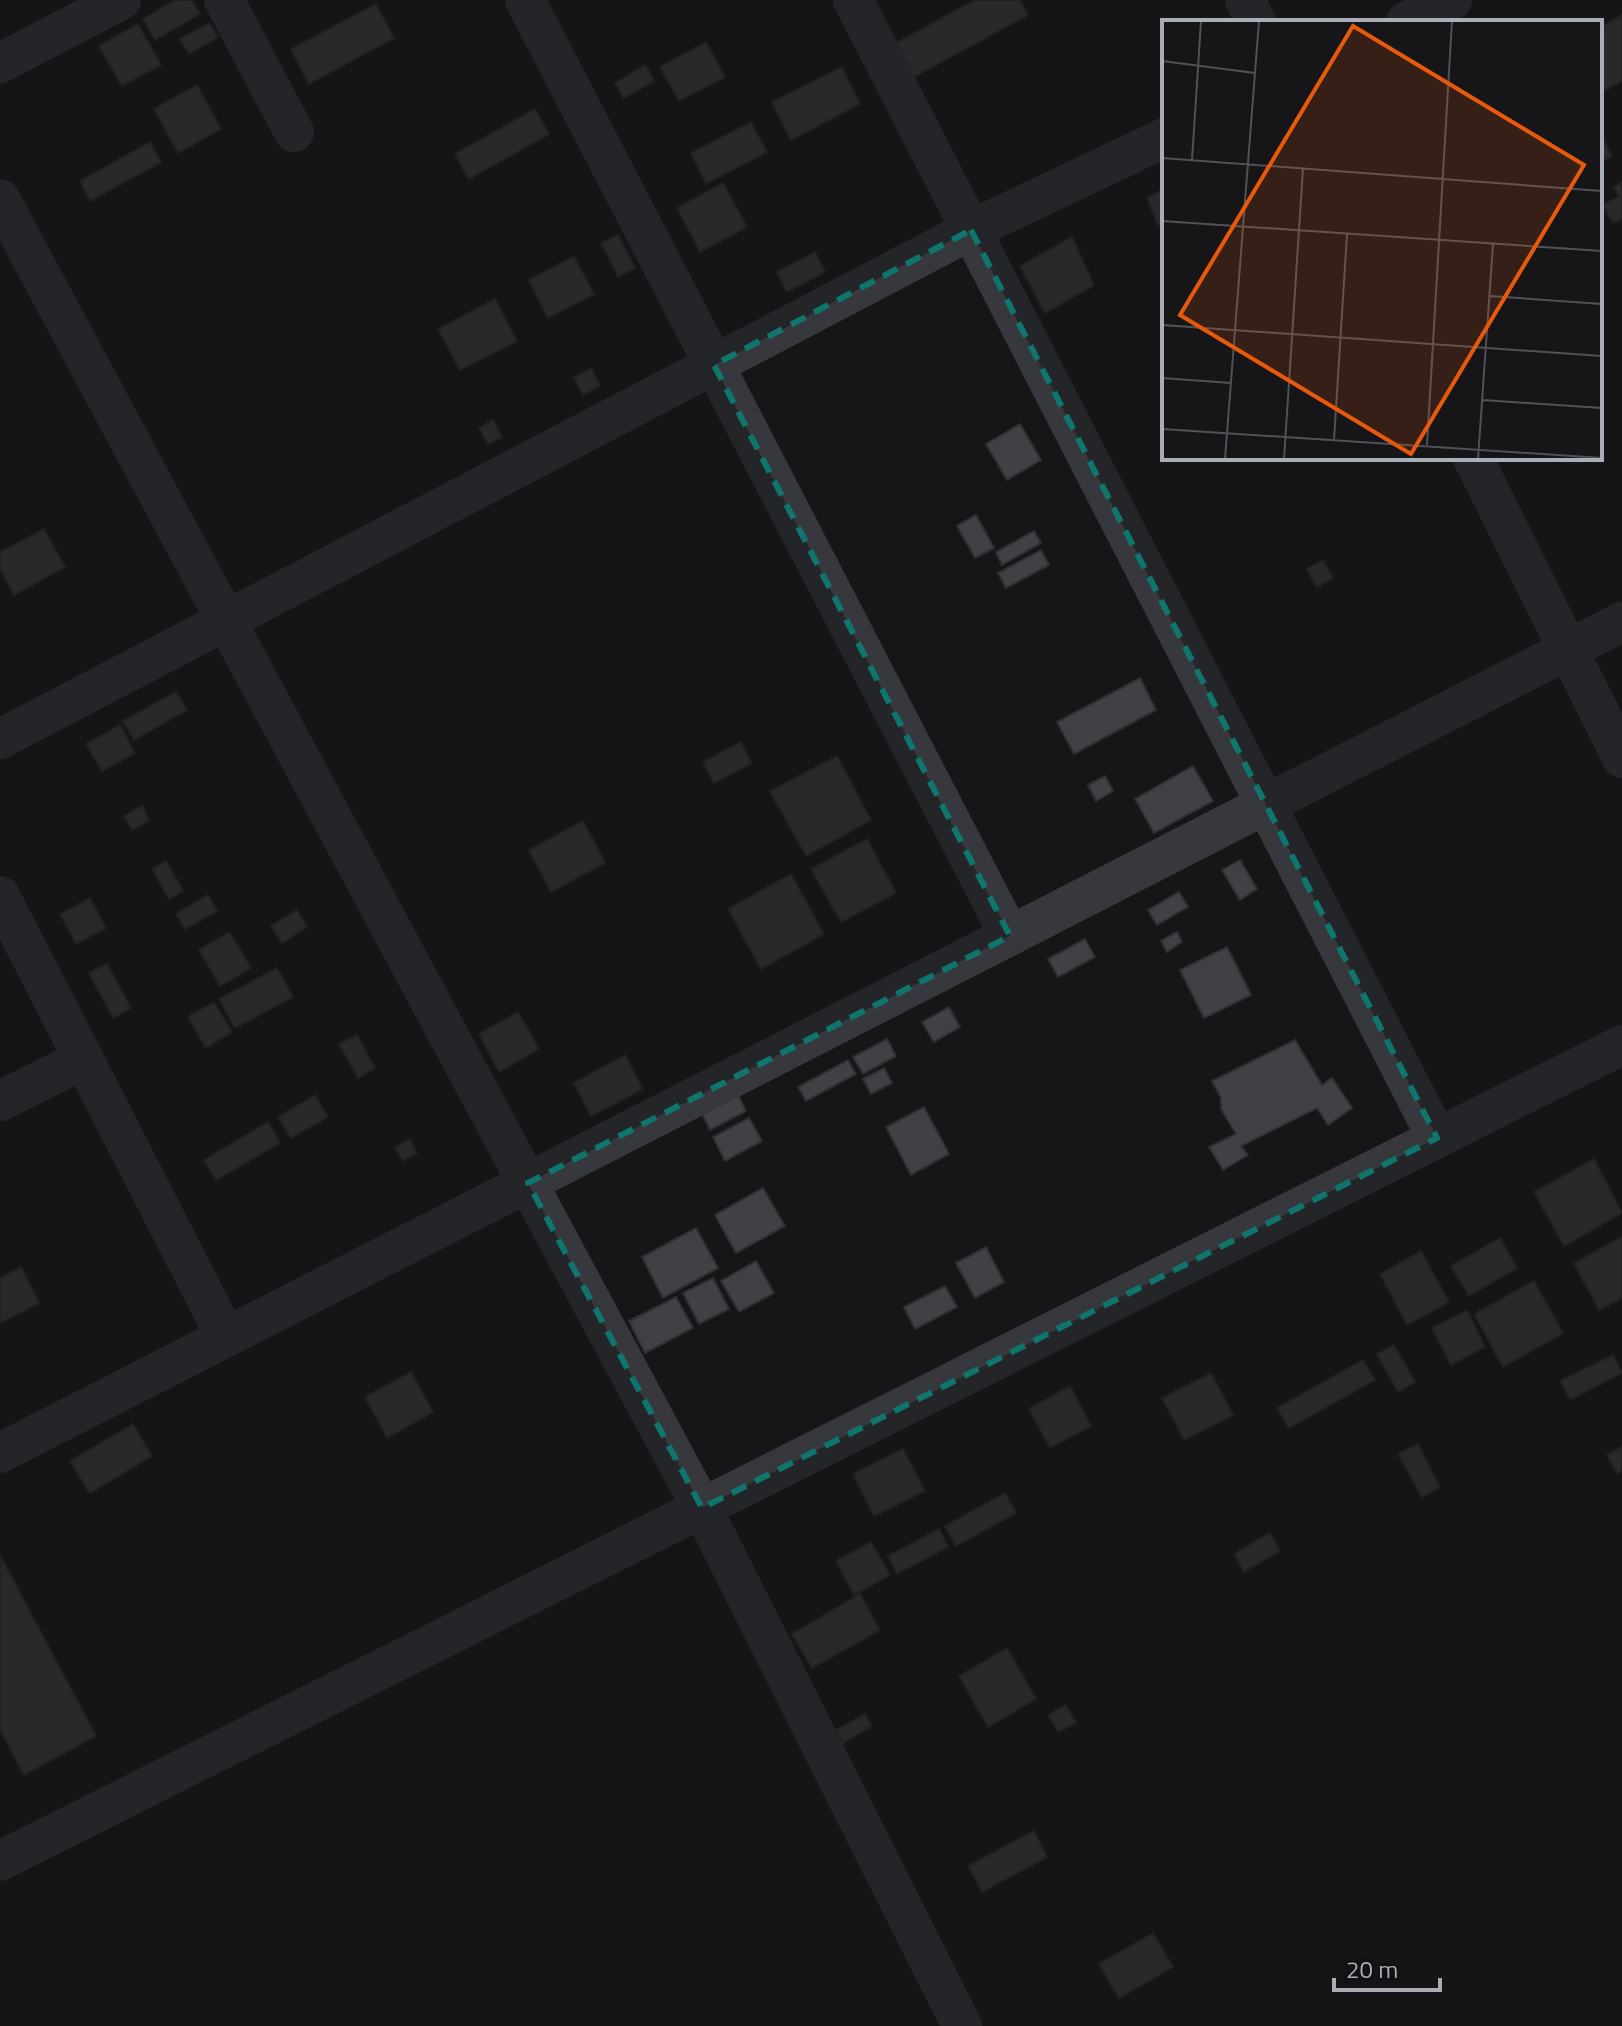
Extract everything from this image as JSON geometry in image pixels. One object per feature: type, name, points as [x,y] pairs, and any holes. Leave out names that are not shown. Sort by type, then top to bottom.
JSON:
[{"type":"street","points":[[0,63],[121,0]]},
{"type":"street","points":[[224,0],[294,132]]},
{"type":"street","points":[[525,0],[1010,936]]},
{"type":"street","points":[[853,0],[1437,1138]]},
{"type":"street","points":[[1245,0],[1255,20]]},
{"type":"street","points":[[1410,20],[1452,0]]},
{"type":"street","points":[[0,739],[971,230],[1162,139]]},
{"type":"street","points":[[0,199],[702,1508],[962,2026]]},
{"type":"street","points":[[1474,460],[1622,758]]},
{"type":"street","points":[[0,1453],[1622,622]]},
{"type":"street","points":[[0,896],[226,1337]]},
{"type":"street","points":[[0,1861],[1622,1045]]},
{"type":"street","points":[[0,1101],[84,1059]]},
{"type":"highlighted area","points":[[971,230],[1437,1138],[702,1508],[528,1183],[1010,936],[714,365]]},
{"type":"building","points":[[175,0],[192,0],[200,14],[155,40],[143,19]]},
{"type":"building","points":[[975,0],[1020,0],[1028,15],[914,77],[896,43]]},
{"type":"building","points":[[376,4],[394,38],[309,84],[291,49]]},
{"type":"building","points":[[1622,15],[1622,81],[1602,92],[1602,27]]},
{"type":"building","points":[[209,23],[218,37],[189,54],[180,39]]},
{"type":"building","points":[[138,24],[161,65],[122,86],[99,46]]},
{"type":"building","points":[[706,42],[725,77],[679,101],[660,67]]},
{"type":"building","points":[[645,65],[654,81],[624,98],[615,83]]},
{"type":"building","points":[[842,67],[860,104],[791,140],[772,102]]},
{"type":"building","points":[[197,85],[221,129],[178,153],[154,109]]},
{"type":"building","points":[[535,109],[549,134],[469,179],[455,154]]},
{"type":"building","points":[[751,122],[767,152],[706,184],[691,153]]},
{"type":"building","points":[[1602,138],[1612,156],[1602,162]]},
{"type":"building","points":[[150,142],[161,162],[90,201],[80,181]]},
{"type":"building","points":[[1622,182],[1622,218],[1613,223],[1603,205],[1619,196],[1614,187]]},
{"type":"building","points":[[723,183],[747,227],[700,252],[677,208]]},
{"type":"building","points":[[1162,190],[1162,223],[1158,226],[1147,198]]},
{"type":"building","points":[[618,235],[635,268],[618,277],[601,243]]},
{"type":"building","points":[[1072,237],[1094,285],[1045,313],[1020,266]]},
{"type":"building","points":[[815,252],[825,272],[787,292],[777,272]]},
{"type":"building","points":[[574,256],[594,294],[548,318],[529,280]]},
{"type":"building","points":[[495,299],[517,341],[460,370],[438,329]]},
{"type":"building","points":[[591,368],[600,386],[583,395],[574,378]]},
{"type":"building","points":[[493,420],[502,437],[488,444],[479,428]]},
{"type":"building","points":[[1020,424],[1041,460],[1007,480],[986,444]]},
{"type":"building","points":[[976,515],[994,548],[975,558],[957,526]]},
{"type":"building","points":[[44,529],[65,567],[14,595],[0,568],[0,552]]},
{"type":"building","points":[[1034,531],[1041,543],[1002,565],[996,552]]},
{"type":"building","points":[[1041,550],[1049,565],[1006,588],[998,573]]},
{"type":"building","points":[[1323,560],[1333,578],[1317,587],[1307,569]]},
{"type":"building","points":[[1140,678],[1156,710],[1074,754],[1057,722]]},
{"type":"building","points":[[176,692],[187,710],[134,740],[123,721]]},
{"type":"building","points":[[120,725],[135,753],[102,771],[86,744]]},
{"type":"building","points":[[741,742],[752,763],[714,783],[703,762]]},
{"type":"building","points":[[837,756],[871,820],[806,856],[770,791]]},
{"type":"building","points":[[1193,766],[1213,801],[1154,833],[1135,799]]},
{"type":"building","points":[[1105,776],[1113,791],[1096,801],[1088,785]]},
{"type":"building","points":[[142,806],[149,820],[132,830],[124,816]]},
{"type":"building","points":[[583,821],[605,863],[551,892],[529,850]]},
{"type":"building","points":[[867,839],[896,893],[841,922],[811,869]]},
{"type":"building","points":[[1240,860],[1257,889],[1240,900],[1222,870]]},
{"type":"building","points":[[166,861],[183,891],[169,899],[152,869]]},
{"type":"building","points":[[791,874],[824,934],[761,969],[728,909]]},
{"type":"building","points":[[1179,892],[1188,907],[1157,925],[1148,910]]},
{"type":"building","points":[[208,895],[217,911],[185,929],[176,914]]},
{"type":"building","points":[[90,898],[106,928],[76,944],[60,914]]},
{"type":"building","points":[[297,910],[307,927],[282,943],[271,926]]},
{"type":"building","points":[[229,932],[251,968],[220,986],[199,950]]},
{"type":"building","points":[[1177,932],[1182,942],[1167,952],[1161,941]]},
{"type":"building","points":[[1085,939],[1095,957],[1058,977],[1048,959]]},
{"type":"building","points":[[1227,947],[1251,995],[1204,1018],[1180,970]]},
{"type":"building","points":[[107,964],[131,1008],[113,1018],[89,973]]},
{"type":"building","points":[[277,968],[293,997],[235,1028],[219,999]]},
{"type":"building","points":[[214,1002],[232,1032],[206,1048],[188,1017]]},
{"type":"building","points":[[949,1007],[960,1027],[934,1042],[922,1022]]},
{"type":"building","points":[[518,1012],[539,1049],[499,1072],[479,1034]]},
{"type":"building","points":[[357,1035],[375,1068],[358,1078],[339,1044]]},
{"type":"building","points":[[887,1039],[896,1056],[863,1074],[853,1057]]},
{"type":"building","points":[[1295,1040],[1322,1085],[1332,1078],[1352,1108],[1328,1125],[1317,1108],[1241,1146],[1248,1155],[1223,1170],[1209,1147],[1236,1134],[1221,1109],[1221,1098],[1212,1081]]},
{"type":"building","points":[[625,1055],[643,1089],[591,1116],[574,1083]]},
{"type":"building","points":[[848,1060],[856,1074],[806,1101],[798,1087]]},
{"type":"building","points":[[884,1068],[892,1083],[871,1094],[863,1079]]},
{"type":"building","points":[[734,1086],[746,1111],[710,1130],[698,1105]]},
{"type":"building","points":[[315,1095],[328,1117],[291,1138],[278,1117]]},
{"type":"building","points":[[924,1107],[949,1154],[911,1175],[886,1127]]},
{"type":"building","points":[[749,1118],[762,1141],[725,1161],[713,1137]]},
{"type":"building","points":[[268,1122],[280,1143],[216,1180],[204,1160]]},
{"type":"building","points":[[410,1139],[417,1153],[403,1161],[395,1148]]},
{"type":"building","points":[[1594,1159],[1622,1213],[1564,1246],[1534,1192]]},
{"type":"building","points":[[763,1188],[785,1226],[736,1253],[715,1215]]},
{"type":"building","points":[[696,1228],[718,1268],[663,1298],[642,1257]]},
{"type":"building","points":[[1622,1237],[1622,1298],[1599,1310],[1574,1263]]},
{"type":"building","points":[[1500,1238],[1517,1268],[1469,1296],[1451,1266]]},
{"type":"building","points":[[986,1247],[1004,1282],[975,1298],[956,1263]]},
{"type":"building","points":[[1421,1251],[1449,1302],[1407,1325],[1380,1274]]},
{"type":"building","points":[[756,1261],[774,1293],[739,1312],[721,1281]]},
{"type":"building","points":[[21,1267],[39,1303],[0,1323],[0,1278]]},
{"type":"building","points":[[713,1278],[729,1309],[699,1324],[683,1293]]},
{"type":"building","points":[[1534,1281],[1563,1333],[1503,1367],[1474,1314]]},
{"type":"building","points":[[945,1286],[957,1307],[915,1329],[904,1307]]},
{"type":"building","points":[[676,1297],[693,1328],[645,1353],[629,1321]]},
{"type":"building","points":[[1467,1310],[1485,1347],[1451,1365],[1432,1328]]},
{"type":"building","points":[[1394,1345],[1415,1382],[1398,1392],[1377,1354]]},
{"type":"building","points":[[1613,1355],[1622,1373],[1570,1400],[1560,1381]]},
{"type":"building","points":[[1363,1360],[1375,1380],[1289,1428],[1277,1408]]},
{"type":"building","points":[[411,1372],[433,1412],[387,1438],[365,1397]]},
{"type":"building","points":[[1211,1373],[1233,1415],[1184,1440],[1162,1398]]},
{"type":"building","points":[[1070,1386],[1091,1426],[1050,1448],[1029,1409]]},
{"type":"building","points":[[133,1424],[152,1456],[90,1493],[70,1461]]},
{"type":"building","points":[[1418,1444],[1440,1487],[1422,1497],[1398,1454]]},
{"type":"building","points":[[1622,1447],[1622,1470],[1617,1473],[1607,1455]]},
{"type":"building","points":[[903,1449],[925,1491],[874,1516],[853,1474]]},
{"type":"building","points":[[1005,1493],[1016,1513],[956,1546],[945,1526]]},
{"type":"building","points":[[939,1529],[948,1547],[897,1574],[888,1556]]},
{"type":"building","points":[[1270,1533],[1280,1551],[1244,1572],[1234,1554]]},
{"type":"building","points":[[871,1542],[890,1575],[854,1595],[836,1561]]},
{"type":"building","points":[[0,1555],[96,1736],[24,1775],[0,1730]]},
{"type":"building","points":[[860,1594],[880,1630],[812,1668],[792,1634]]},
{"type":"building","points":[[1007,1648],[1036,1699],[988,1727],[959,1676]]},
{"type":"building","points":[[1066,1705],[1076,1723],[1058,1732],[1048,1715]]},
{"type":"building","points":[[865,1714],[872,1726],[843,1743],[836,1730]]},
{"type":"building","points":[[1034,1831],[1047,1857],[982,1892],[968,1866]]},
{"type":"building","points":[[1153,1933],[1173,1967],[1119,1998],[1099,1964]]}]
